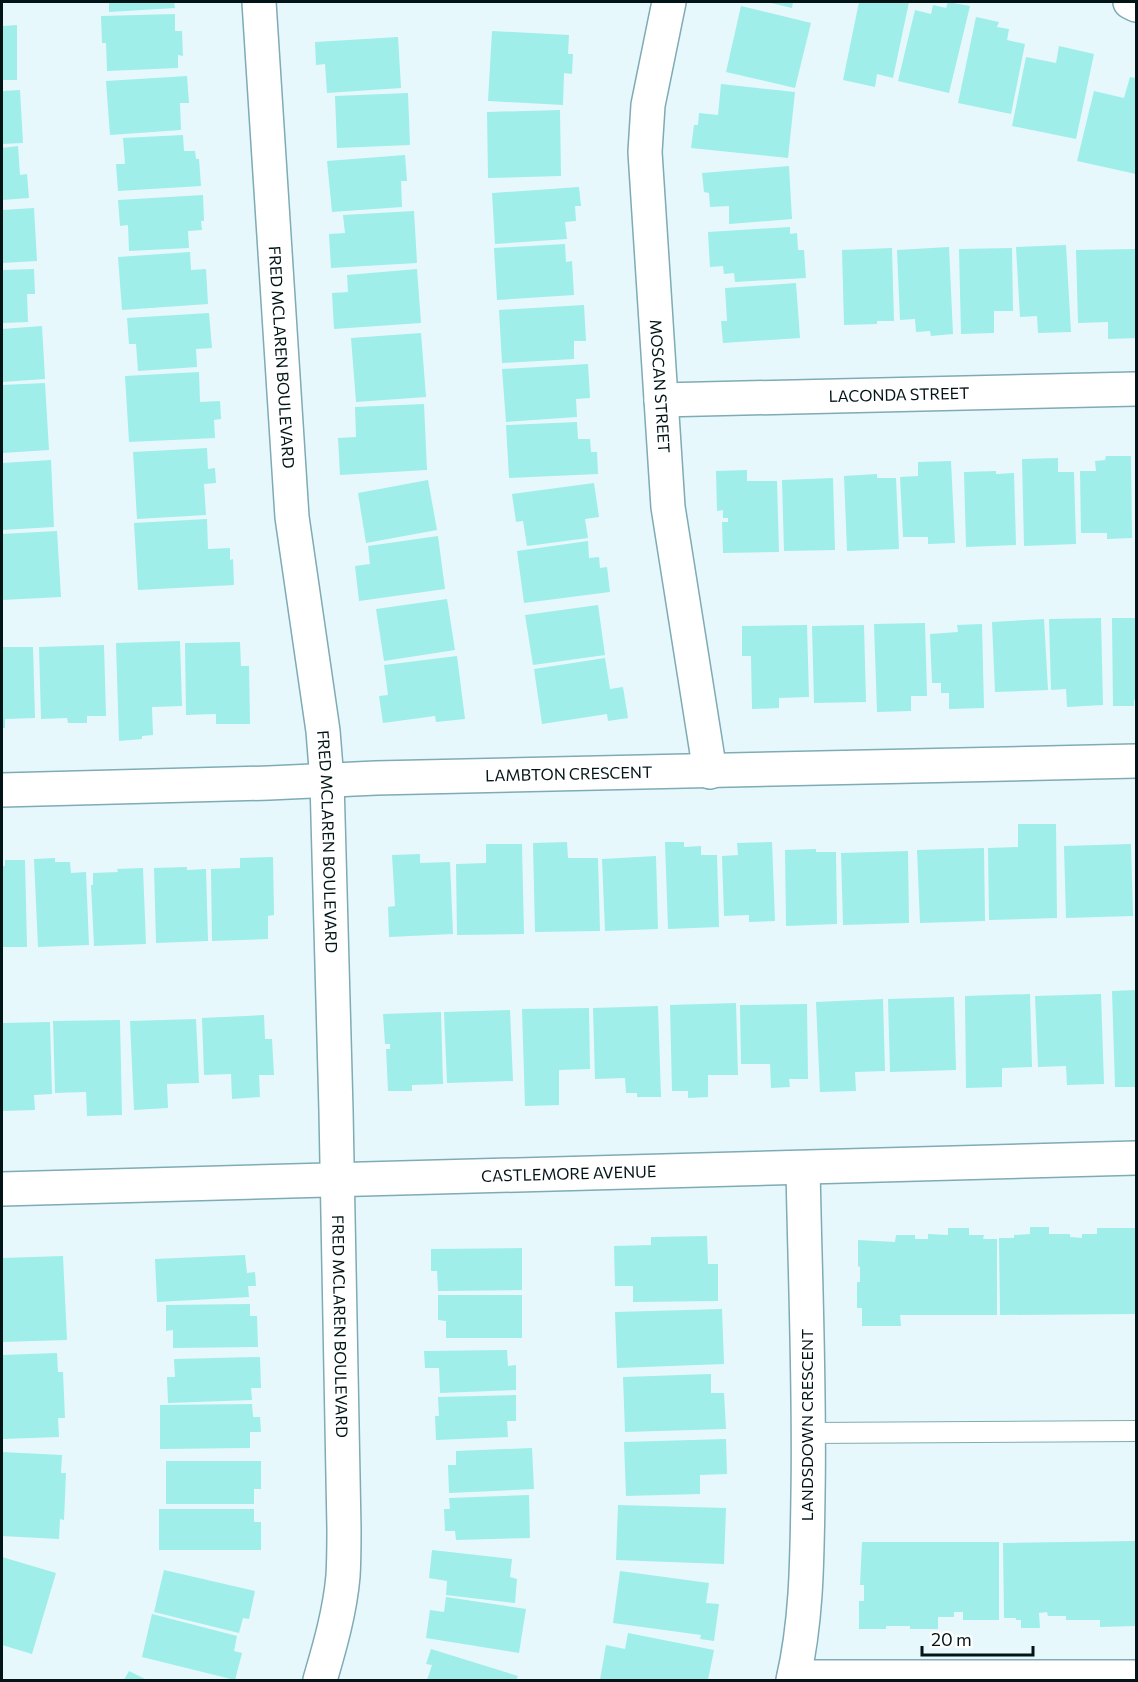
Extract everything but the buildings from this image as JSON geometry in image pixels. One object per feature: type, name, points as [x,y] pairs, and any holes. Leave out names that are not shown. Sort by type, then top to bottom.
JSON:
[{"type":"street","name":"FRED MCLAREN BOULEVARD","points":[[259,2],[292,517],[327,781],[344,1450],[344,1552],[343,1576],[331,1643],[320,1680]]},
{"type":"street","name":"MOSCAN STREET","points":[[669,2],[648,105],[645,152],[668,507],[710,772]]},
{"type":"street","points":[[1130,2],[1137,5]]},
{"type":"street","name":"LACONDA STREET","points":[[661,400],[1137,389]]},
{"type":"street","name":"LAMBTON CRESCENT","points":[[2,790],[1137,760]]},
{"type":"street","name":"CASTLEMORE AVENUE","points":[[2,1189],[1137,1158]]},
{"type":"street","name":"LANDSDOWN CRESCENT","points":[[793,1679],[803,1618],[807,1564],[810,1433],[803,1168]]},
{"type":"street","points":[[793,1679],[1137,1677]]},
{"type":"lane","points":[[810,1433],[1137,1431]]}]
